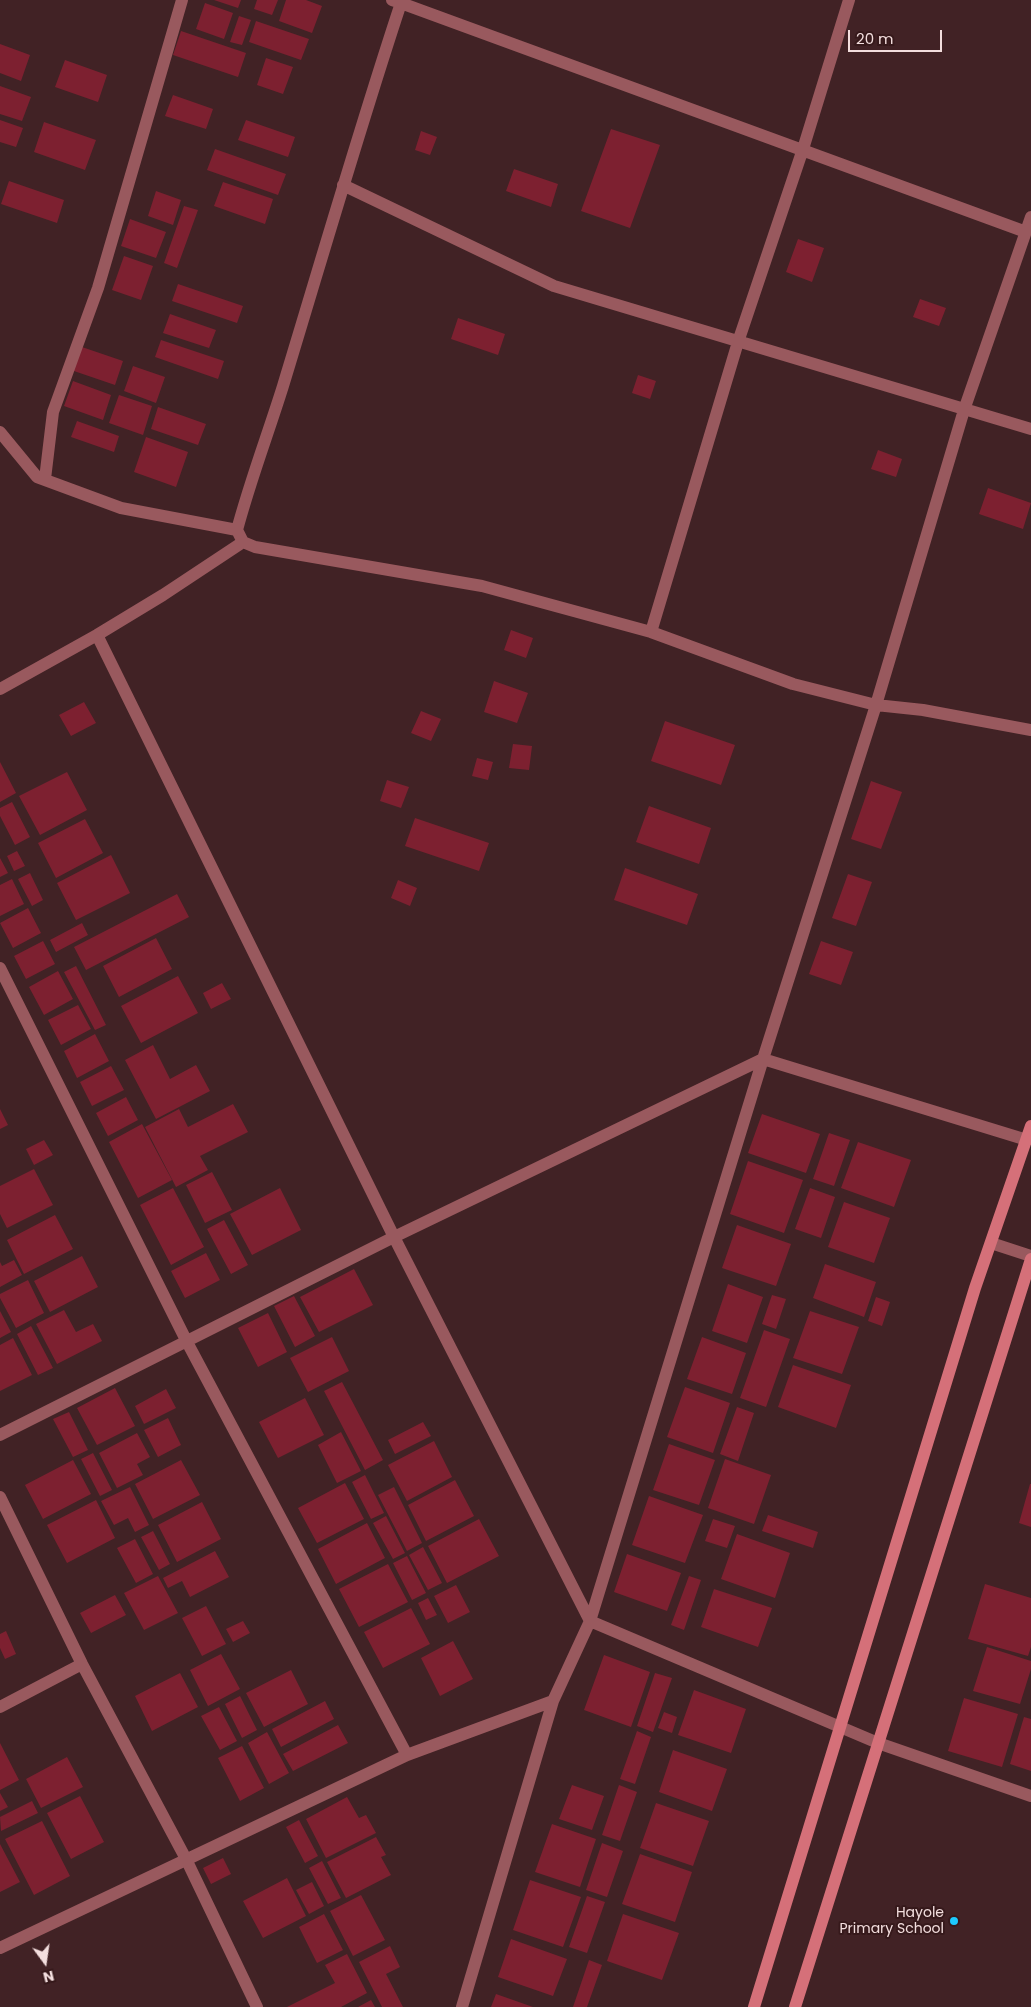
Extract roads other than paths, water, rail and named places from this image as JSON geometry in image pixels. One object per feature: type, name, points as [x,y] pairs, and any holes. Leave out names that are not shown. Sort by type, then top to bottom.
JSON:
[{"type":"street","points":[[45,479],[53,412],[98,288],[182,0]]},
{"type":"street","points":[[651,632],[738,342],[803,149],[850,0]]},
{"type":"street","points":[[0,689],[97,635],[163,595],[240,536],[246,495],[282,388],[397,1],[1026,232]]},
{"type":"street","points":[[343,185],[554,286],[1031,429]]},
{"type":"street","points":[[462,2007],[554,1700],[590,1621],[763,1059],[876,705],[964,410],[1031,217]]},
{"type":"street","points":[[0,432],[37,476],[121,508],[240,536],[255,547],[482,586],[651,632],[793,684],[876,705],[923,710],[1031,730]]},
{"type":"street","points":[[97,635],[394,1237],[590,1621],[840,1728],[1031,1796]]},
{"type":"street","points":[[0,968],[187,1342],[407,1755]]},
{"type":"street","points":[[0,1435],[394,1237],[763,1059],[1027,1140]]},
{"type":"street","points":[[754,2007],[972,1298],[1031,1126]]},
{"type":"street","points":[[795,2007],[1031,1258],[991,1243]]},
{"type":"street","points":[[0,1497],[82,1664],[186,1860],[257,2007]]},
{"type":"street","points":[[0,1706],[82,1664]]},
{"type":"street","points":[[0,1948],[407,1755],[554,1700]]},
{"type":"place","name":"Hayole Primary School","points":[[954,1921]]}]
